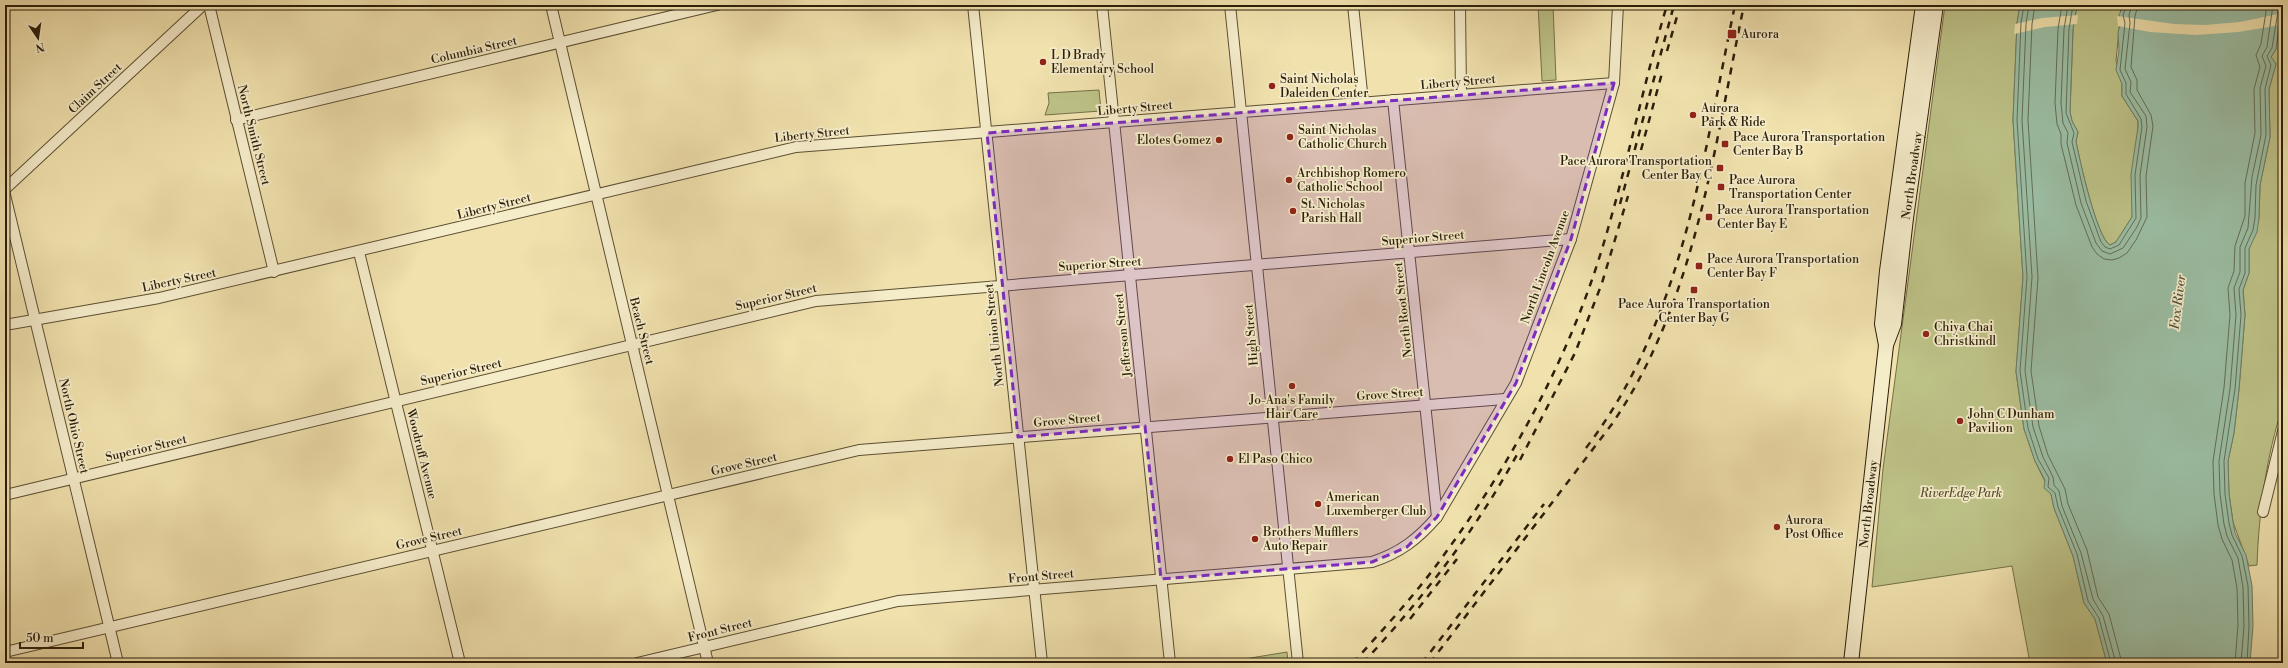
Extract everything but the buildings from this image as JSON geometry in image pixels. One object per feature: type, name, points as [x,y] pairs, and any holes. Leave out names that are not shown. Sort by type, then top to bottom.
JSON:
[{"type":"main road","name":"North Broadway","points":[[1886,345],[1882,324],[1887,271],[1923,5]]},
{"type":"main road","name":"North Broadway","points":[[1851,663],[1886,345],[1894,324],[1906,218],[1936,5]]},
{"type":"street","name":"Claim Street","points":[[5,189],[204,5]]},
{"type":"street","name":"North Smith Street","points":[[209,5],[274,272]]},
{"type":"street","name":"Beach Street","points":[[551,5],[708,663]]},
{"type":"street","name":"Columbia Street","points":[[236,120],[717,5]]},
{"type":"street","name":"North Union Street","points":[[973,5],[1042,663]]},
{"type":"street","name":"Jefferson Street","points":[[1102,5],[1170,663]]},
{"type":"street","name":"High Street","points":[[1230,5],[1258,264],[1272,416],[1298,663]]},
{"type":"street","points":[[1353,5],[1363,102]]},
{"type":"street","points":[[1460,5],[1461,95]]},
{"type":"street","name":"North Lincoln Avenue","points":[[1437,517],[1505,399],[1516,383],[1571,238],[1614,83],[1618,5]]},
{"type":"street","name":"Liberty Street","points":[[5,325],[159,298],[359,252],[796,147],[1614,83]]},
{"type":"street","name":"North Root Street","points":[[1393,100],[1437,517]]},
{"type":"street","name":"North Ohio Street","points":[[5,195],[118,663]]},
{"type":"street","name":"Superior Street","points":[[5,495],[216,445],[395,400],[816,301],[1002,284],[1130,275],[1571,238]]},
{"type":"street","name":"Woodruff Avenue","points":[[359,252],[460,663]]},
{"type":"street","name":"Grove Street","points":[[5,652],[859,450],[1145,426],[1505,399]]},
{"type":"street","points":[[2263,512],[2283,431]]},
{"type":"street","name":"Front Street","points":[[637,663],[898,601],[1372,562],[1388,556],[1422,535],[1437,517]]},
{"type":"highlighted area","points":[[1614,83],[1571,239],[1516,383],[1437,517],[1407,547],[1372,562],[1161,579],[1145,426],[1018,437],[987,133]]},
{"type":"green space","points":[[1538,5],[1553,5],[1556,80],[1542,81]]},
{"type":"green space","name":"RiverEdge Park","points":[[1945,5],[2020,5],[2017,23],[2013,120],[2023,277],[2016,372],[2024,429],[2035,461],[2051,494],[2054,508],[2073,556],[2084,603],[2095,619],[2107,663],[2030,663],[2012,566],[1872,587],[1883,469]]},
{"type":"green space","points":[[2077,5],[2124,5],[2121,9],[2116,61],[2122,84],[2122,96],[2138,121],[2138,127],[2132,217],[2116,242],[2110,245],[2105,240],[2094,214],[2076,141],[2078,132],[2072,121],[2070,112],[2073,29]]},
{"type":"green space","points":[[2281,9],[2283,9],[2283,405],[2272,444],[2264,484],[2257,565],[2249,566],[2233,522],[2229,494],[2228,461],[2234,433],[2239,389],[2245,315],[2243,290],[2249,273],[2249,249],[2259,218],[2260,185],[2270,137],[2269,89],[2276,64],[2271,57],[2276,49]]},
{"type":"green space","points":[[1099,90],[1101,111],[1045,115],[1049,103],[1048,93]]},
{"type":"green space","points":[[1287,652],[1288,663],[1220,663]]},
{"type":"water","name":"Fox River","points":[[2020,5],[2077,5],[2073,29],[2070,112],[2072,121],[2078,132],[2076,141],[2094,214],[2105,240],[2110,245],[2116,242],[2132,217],[2131,174],[2138,127],[2138,121],[2122,96],[2122,84],[2116,70],[2119,50],[2118,32],[2121,23],[2119,15],[2124,5],[2281,5],[2276,49],[2271,57],[2276,64],[2269,89],[2270,137],[2260,185],[2257,232],[2249,249],[2249,273],[2243,290],[2245,315],[2239,389],[2234,433],[2228,461],[2229,494],[2235,533],[2246,555],[2252,586],[2253,626],[2250,663],[2107,663],[2095,619],[2084,603],[2073,556],[2054,508],[2051,494],[2044,488],[2045,480],[2035,461],[2024,429],[2016,371],[2023,277],[2013,120],[2017,23]]},
{"type":"pier","points":[[2283,13],[2282,24],[2275,26],[2238,32],[2196,35],[2150,32],[2118,26],[2117,16],[2174,24],[2205,25],[2240,22]]},
{"type":"pier","points":[[2078,15],[2077,24],[2045,27],[2014,34],[2015,24],[2042,18]]},
{"type":"railway","points":[[1353,663],[1424,581],[1471,516],[1518,441],[1558,363],[1592,281],[1605,239],[1667,5]]},
{"type":"railway","points":[[1620,204],[1674,5]]},
{"type":"railway","points":[[1586,448],[1619,399],[1646,347],[1667,292],[1685,236],[1699,178],[1735,5]]},
{"type":"railway","points":[[1430,663],[1612,424],[1641,377],[1664,327],[1683,275],[1698,222],[1723,114],[1744,5]]},
{"type":"railway","points":[[1667,51],[1678,13]]},
{"type":"railway","points":[[1641,150],[1662,73]]},
{"type":"railway","points":[[1520,460],[1575,353],[1602,283],[1628,196]]},
{"type":"railway","points":[[1363,663],[1428,588],[1468,534],[1504,478],[1520,449]]},
{"type":"railway","points":[[1422,663],[1544,504]]},
{"type":"railway","points":[[1410,619],[1457,559]]},
{"type":"place","name":"Aurora","points":[[1732,34]]},
{"type":"place","name":"L D Brady Elementary School","points":[[1043,62]]},
{"type":"place","name":"Saint Nicholas Daleiden Center","points":[[1272,86]]},
{"type":"place","name":"Aurora Park & Ride","points":[[1693,115]]},
{"type":"place","name":"Saint Nicholas Catholic Church","points":[[1290,137]]},
{"type":"place","name":"Elotes Gomez","points":[[1219,140]]},
{"type":"place","name":"Pace Aurora Transportation Center Bay B","points":[[1725,144]]},
{"type":"place","name":"Pace Aurora Transportation Center Bay C","points":[[1720,168]]},
{"type":"place","name":"Archbishop Romero Catholic School","points":[[1289,180]]},
{"type":"place","name":"Pace Aurora Transportation Center","points":[[1721,187]]},
{"type":"place","name":"St. Nicholas Parish Hall","points":[[1293,211]]},
{"type":"place","name":"Pace Aurora Transportation Center Bay E","points":[[1709,217]]},
{"type":"place","name":"Pace Aurora Transportation Center Bay F","points":[[1699,266]]},
{"type":"place","name":"Pace Aurora Transportation Center Bay G","points":[[1694,290]]},
{"type":"place","name":"Chiya Chai Christkindl","points":[[1926,334]]},
{"type":"place","name":"Jo-Ana's Family Hair Care","points":[[1292,386]]},
{"type":"place","name":"John C Dunham Pavilion","points":[[1960,421]]},
{"type":"place","name":"El Paso Chico","points":[[1230,459]]},
{"type":"place","name":"American Luxemberger Club","points":[[1318,504]]},
{"type":"place","name":"Aurora Post Office","points":[[1777,527]]},
{"type":"place","name":"Brothers Mufflers Auto Repair","points":[[1255,539]]}]
